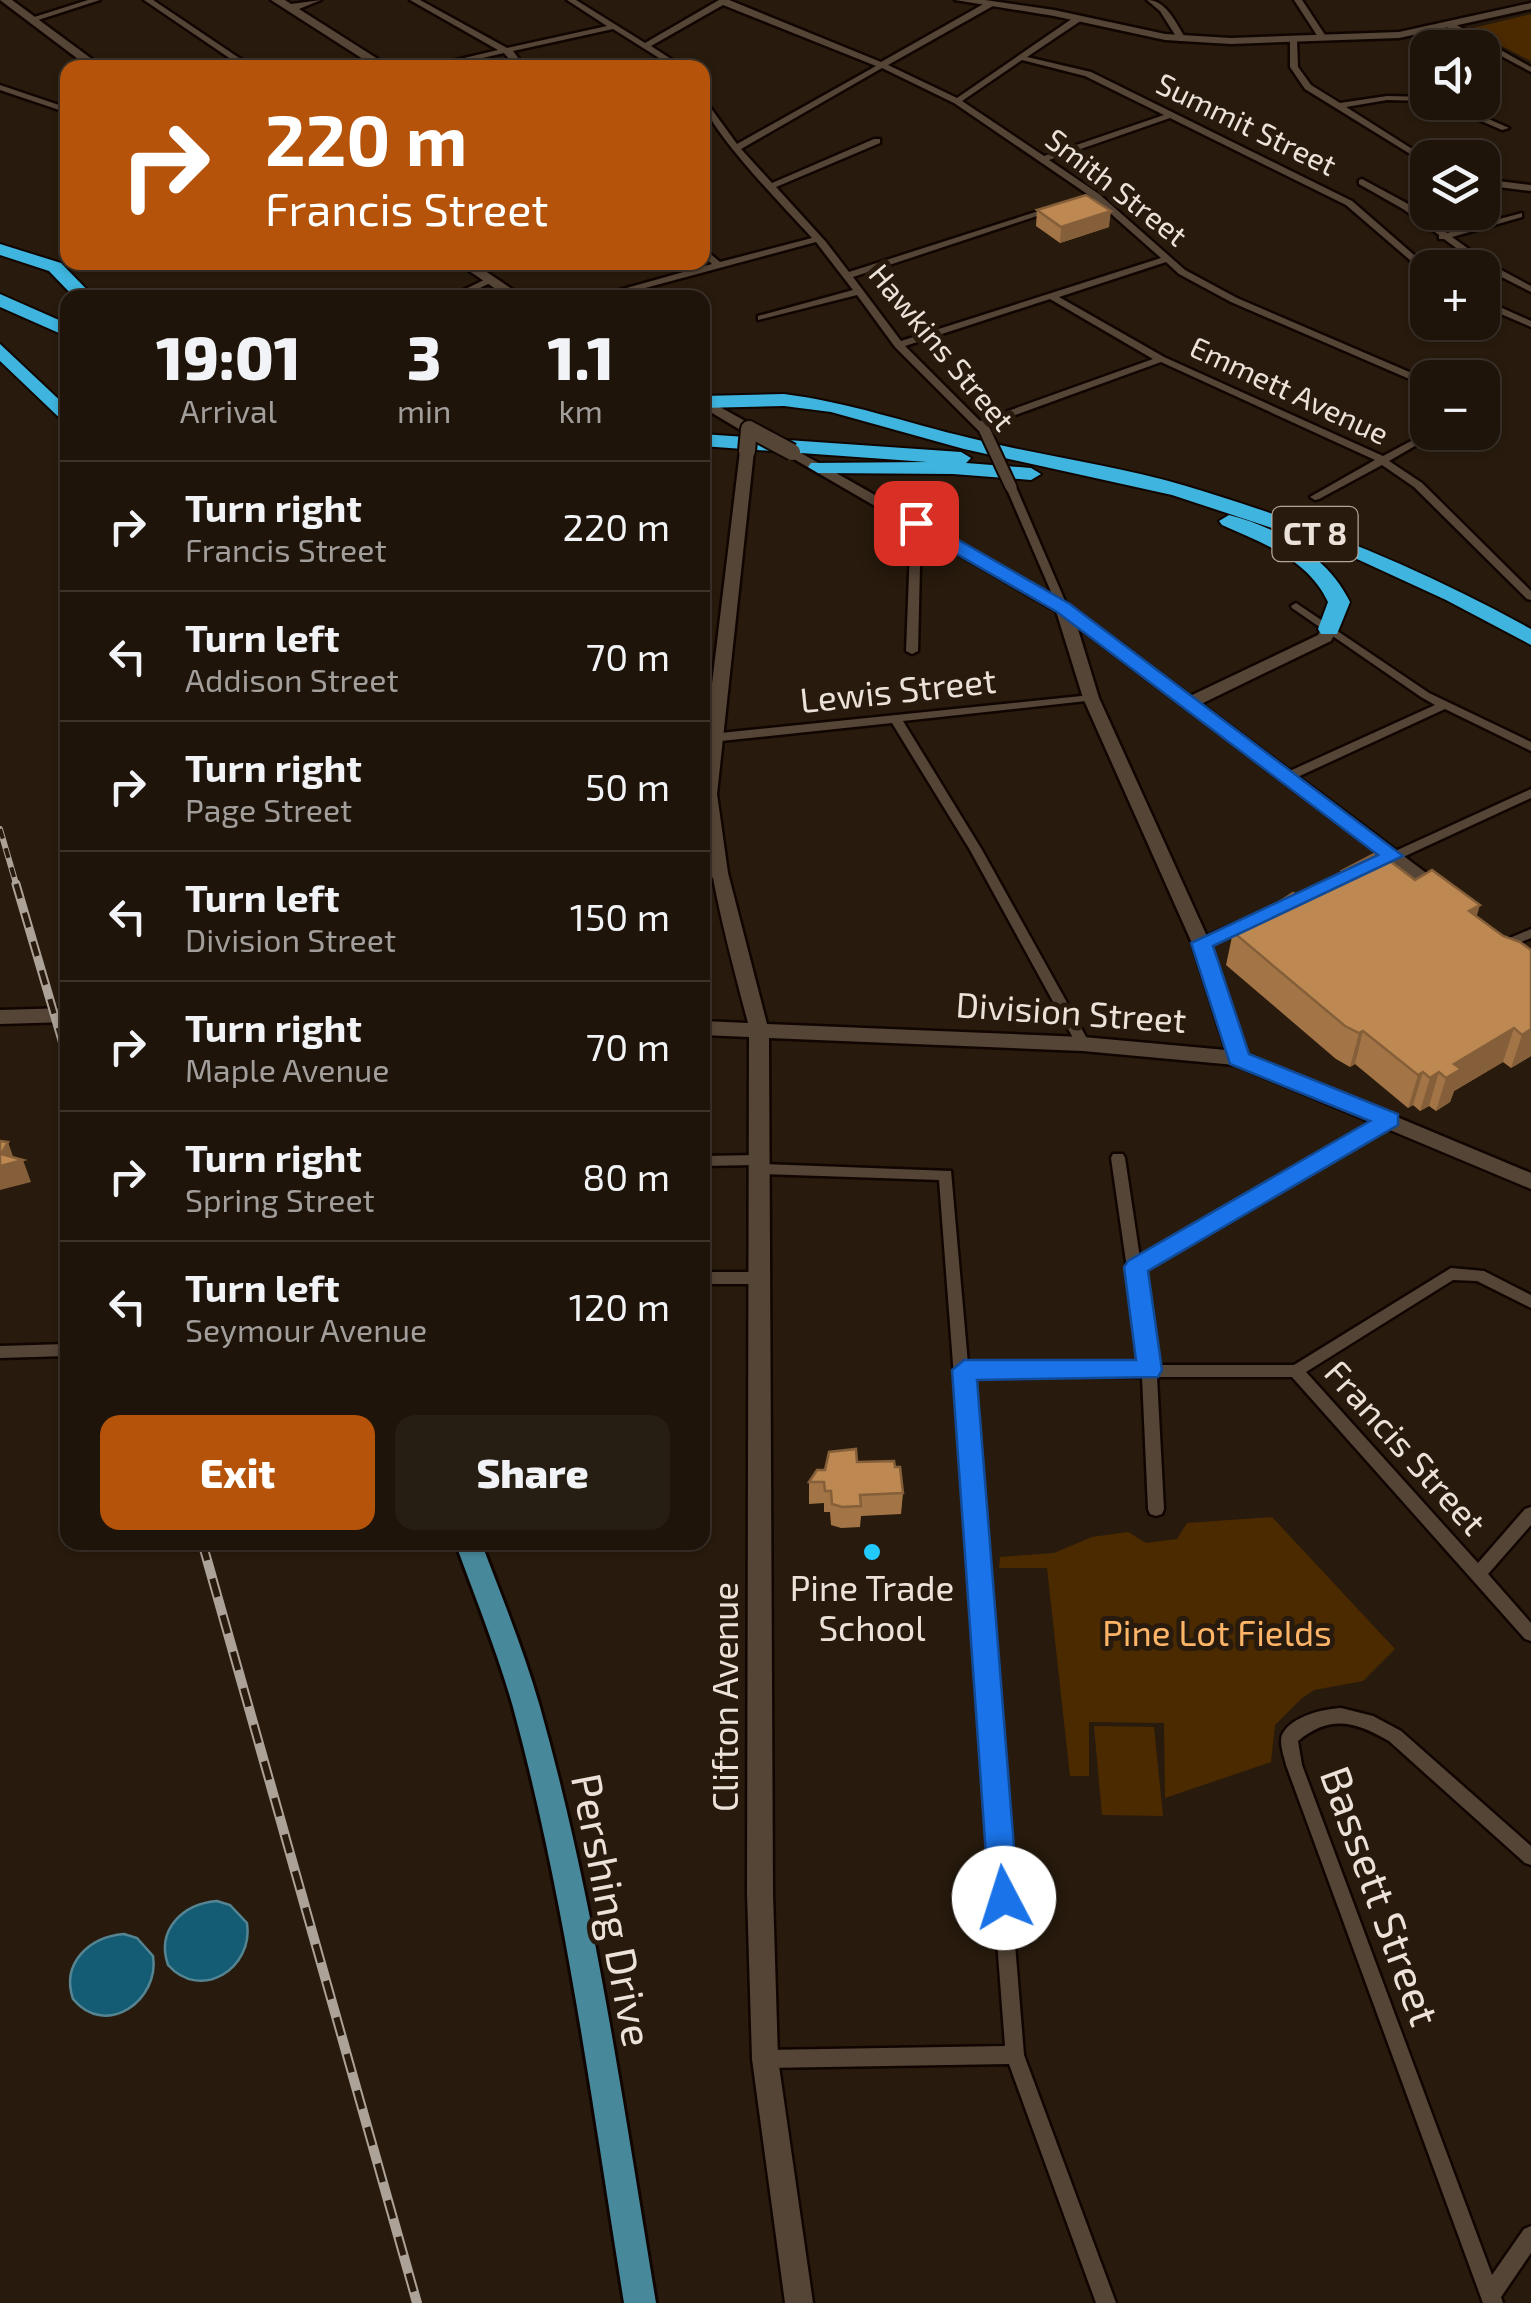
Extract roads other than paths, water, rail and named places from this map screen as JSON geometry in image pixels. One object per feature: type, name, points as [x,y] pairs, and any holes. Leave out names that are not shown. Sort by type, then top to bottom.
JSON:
[{"type":"highway","points":[[0,249],[55,267],[78,290]]},
{"type":"highway","points":[[0,300],[60,327]]},
{"type":"highway","points":[[0,313],[60,340]]},
{"type":"highway","points":[[0,350],[60,412]]},
{"type":"highway","points":[[742,425],[746,407],[772,400]]},
{"type":"highway","points":[[710,401],[772,400],[832,406],[1092,474]]},
{"type":"highway","name":"CT 8","points":[[710,430],[914,441],[1177,490],[1340,544],[1454,595],[1531,638]]},
{"type":"highway","name":"CT 8","points":[[710,440],[921,452],[1092,474],[1201,507],[1370,569],[1531,652]]},
{"type":"highway","points":[[818,467],[1092,474]]},
{"type":"highway","points":[[868,495],[868,475],[887,468]]},
{"type":"highway","points":[[1201,507],[1274,542],[1322,574],[1339,602],[1329,629]]},
{"type":"main road","points":[[5,0],[87,60]]},
{"type":"main road","points":[[277,0],[373,60]]},
{"type":"main road","points":[[290,8],[315,0]]},
{"type":"main road","points":[[961,0],[1182,39],[1293,40],[1399,35],[1531,6]]},
{"type":"main road","points":[[474,270],[505,290]]},
{"type":"main road","points":[[710,405],[1063,608],[1461,907]]},
{"type":"main road","name":"Clifton Avenue","points":[[710,778],[711,738],[748,451],[742,425]]},
{"type":"main road","points":[[1063,608],[1091,698],[1201,943],[1237,1043],[1238,1058]]},
{"type":"main road","points":[[1189,703],[1325,638],[1329,629]]},
{"type":"main road","name":"Clifton Avenue","points":[[710,846],[711,874],[759,1030],[760,1893],[766,2059],[799,2303]]},
{"type":"main road","points":[[1501,937],[1531,960]]},
{"type":"main road","points":[[0,1017],[60,1015]]},
{"type":"main road","name":"Division Street","points":[[710,1028],[1083,1044],[1238,1058],[1531,1181]]},
{"type":"main road","name":"Pershing Drive","points":[[471,1550],[511,1656],[533,1730],[573,1922],[640,2303]]},
{"type":"street","points":[[32,20],[96,0]]},
{"type":"street","points":[[148,0],[238,60]]},
{"type":"street","points":[[414,0],[514,60]]},
{"type":"street","points":[[571,0],[669,60]]},
{"type":"street","points":[[1151,0],[1164,8],[1182,39]]},
{"type":"street","points":[[1298,0],[1323,38]]},
{"type":"street","points":[[646,46],[724,1]]},
{"type":"street","name":"Smith Street","points":[[724,1],[957,101],[1042,160],[1164,260],[1234,300],[1410,376]]},
{"type":"street","points":[[736,148],[990,4]]},
{"type":"street","points":[[957,101],[1078,18]]},
{"type":"street","points":[[1450,25],[1531,70]]},
{"type":"street","points":[[463,60],[612,27]]},
{"type":"street","points":[[1293,40],[1299,78],[1410,151]]},
{"type":"street","name":"Summit Street","points":[[1023,58],[1080,70],[1358,208],[1410,255]]},
{"type":"street","points":[[0,87],[60,108]]},
{"type":"street","points":[[1339,106],[1387,98],[1410,99]]},
{"type":"street","name":"Hawkins Street","points":[[710,110],[736,148],[818,238],[898,345],[982,427],[1063,608]]},
{"type":"street","points":[[1042,160],[1171,115]]},
{"type":"street","points":[[1486,120],[1505,128]]},
{"type":"street","points":[[769,187],[877,141]]},
{"type":"street","points":[[1362,182],[1405,202],[1442,237],[1531,289]]},
{"type":"street","points":[[1500,184],[1531,188]]},
{"type":"street","points":[[847,276],[1068,205]]},
{"type":"street","points":[[1442,237],[1519,215]]},
{"type":"street","points":[[710,267],[818,238]]},
{"type":"street","points":[[710,258],[718,265]]},
{"type":"street","points":[[898,345],[1164,260]]},
{"type":"street","points":[[624,290],[699,270]]},
{"type":"street","points":[[1518,284],[1531,277]]},
{"type":"street","points":[[469,290],[490,281]]},
{"type":"street","points":[[761,318],[858,292]]},
{"type":"street","name":"Emmett Avenue","points":[[1051,296],[1161,359],[1380,458],[1418,486],[1531,597]]},
{"type":"street","points":[[1500,310],[1531,324]]},
{"type":"street","points":[[982,427],[1161,359]]},
{"type":"street","points":[[1315,497],[1410,444]]},
{"type":"street","points":[[912,652],[916,523]]},
{"type":"street","points":[[1296,606],[1444,705],[1531,747]]},
{"type":"street","name":"Lewis Street","points":[[711,738],[1091,698]]},
{"type":"street","points":[[1287,777],[1444,705]]},
{"type":"street","points":[[896,720],[976,850],[1083,1044]]},
{"type":"street","points":[[1201,943],[1531,793]]},
{"type":"street","points":[[1501,937],[1531,933]]},
{"type":"street","points":[[1136,1267],[1390,1120]]},
{"type":"street","points":[[1118,1158],[1150,1370],[1156,1509]]},
{"type":"street","points":[[710,1161],[946,1175],[1015,2056],[1106,2303]]},
{"type":"street","points":[[1296,1371],[1457,1272],[1479,1275],[1531,1302]]},
{"type":"street","points":[[710,1278],[762,1278]]},
{"type":"street","points":[[0,1352],[60,1350]]},
{"type":"street","name":"Francis Street","points":[[964,1370],[1296,1371],[1531,1634]]},
{"type":"street","points":[[1478,1574],[1531,1514]]},
{"type":"street","name":"Bassett Street","points":[[1492,2299],[1294,1765],[1288,1738],[1304,1724],[1342,1712],[1370,1720],[1395,1736],[1531,1857]]},
{"type":"street","points":[[766,2059],[1015,2056]]},
{"type":"street","points":[[1492,2299],[1531,2236]]},
{"type":"water","points":[[217,1901],[230,1905],[247,1923],[242,1954],[234,1966],[209,1980],[181,1976],[168,1965],[165,1952],[169,1930],[183,1913]]},
{"type":"water","points":[[124,1934],[137,1938],[153,1956],[148,1987],[128,2009],[115,2015],[86,2010],[73,1999],[70,1986],[75,1963],[89,1946]]},
{"type":"railway","points":[[0,829],[17,887]]},
{"type":"railway","points":[[16,884],[60,1034]]},
{"type":"railway","points":[[204,1550],[417,2303]]},
{"type":"place","name":"Pine Trade School","points":[[872,1552]]},
{"type":"park label","name":"Pine Lot Fields","points":[[1217,1634]]}]
